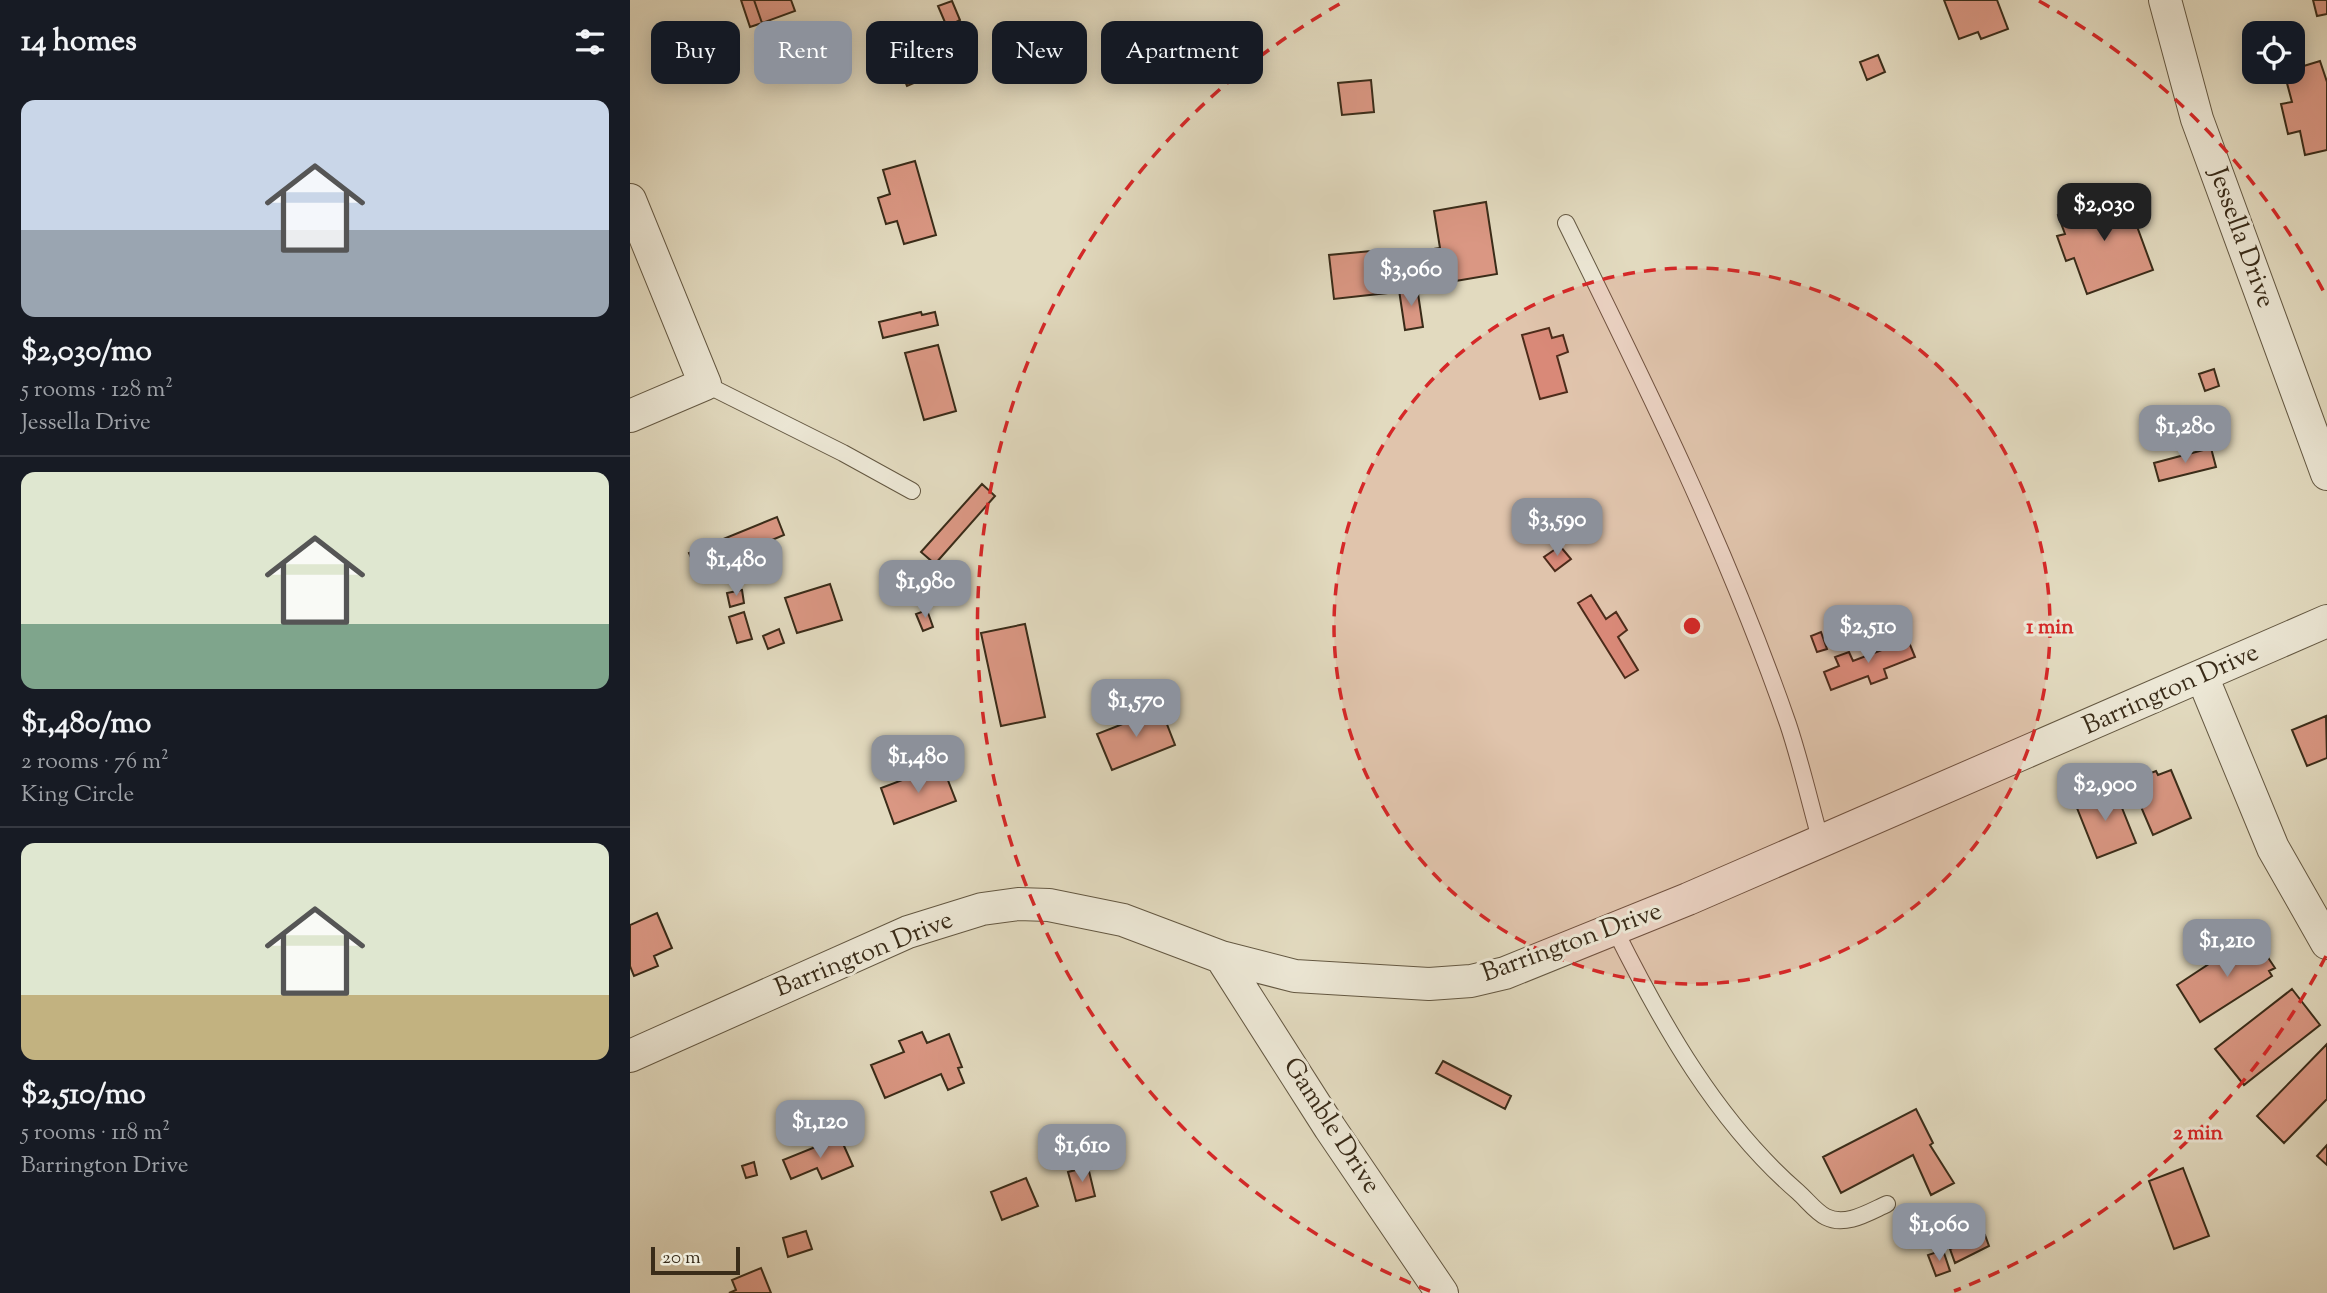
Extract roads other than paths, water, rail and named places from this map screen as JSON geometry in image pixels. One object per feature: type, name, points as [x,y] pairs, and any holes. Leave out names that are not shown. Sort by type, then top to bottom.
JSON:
[{"type":"street","name":"Jessella Drive","points":[[2165,0],[2197,119],[2327,474]]},
{"type":"street","points":[[630,200],[705,384],[630,415]]},
{"type":"street","name":"Barrington Drive","points":[[630,1056],[908,932],[982,909],[1018,904],[1082,911],[1123,920],[1221,957],[1296,976],[1374,983],[1429,984],[1471,981],[1505,973],[1615,930],[1821,842],[2327,621]]},
{"type":"street","points":[[2202,676],[2273,848],[2327,943]]},
{"type":"street","name":"Gamble Drive","points":[[1221,957],[1330,1128],[1442,1293]]},
{"type":"lane","points":[[1566,223],[1679,453],[1752,628],[1789,727],[1821,842]]},
{"type":"lane","points":[[705,384],[912,491]]},
{"type":"lane","points":[[1615,930],[1643,985],[1685,1055],[1745,1139],[1787,1183],[1827,1218],[1849,1221],[1887,1204]]}]
